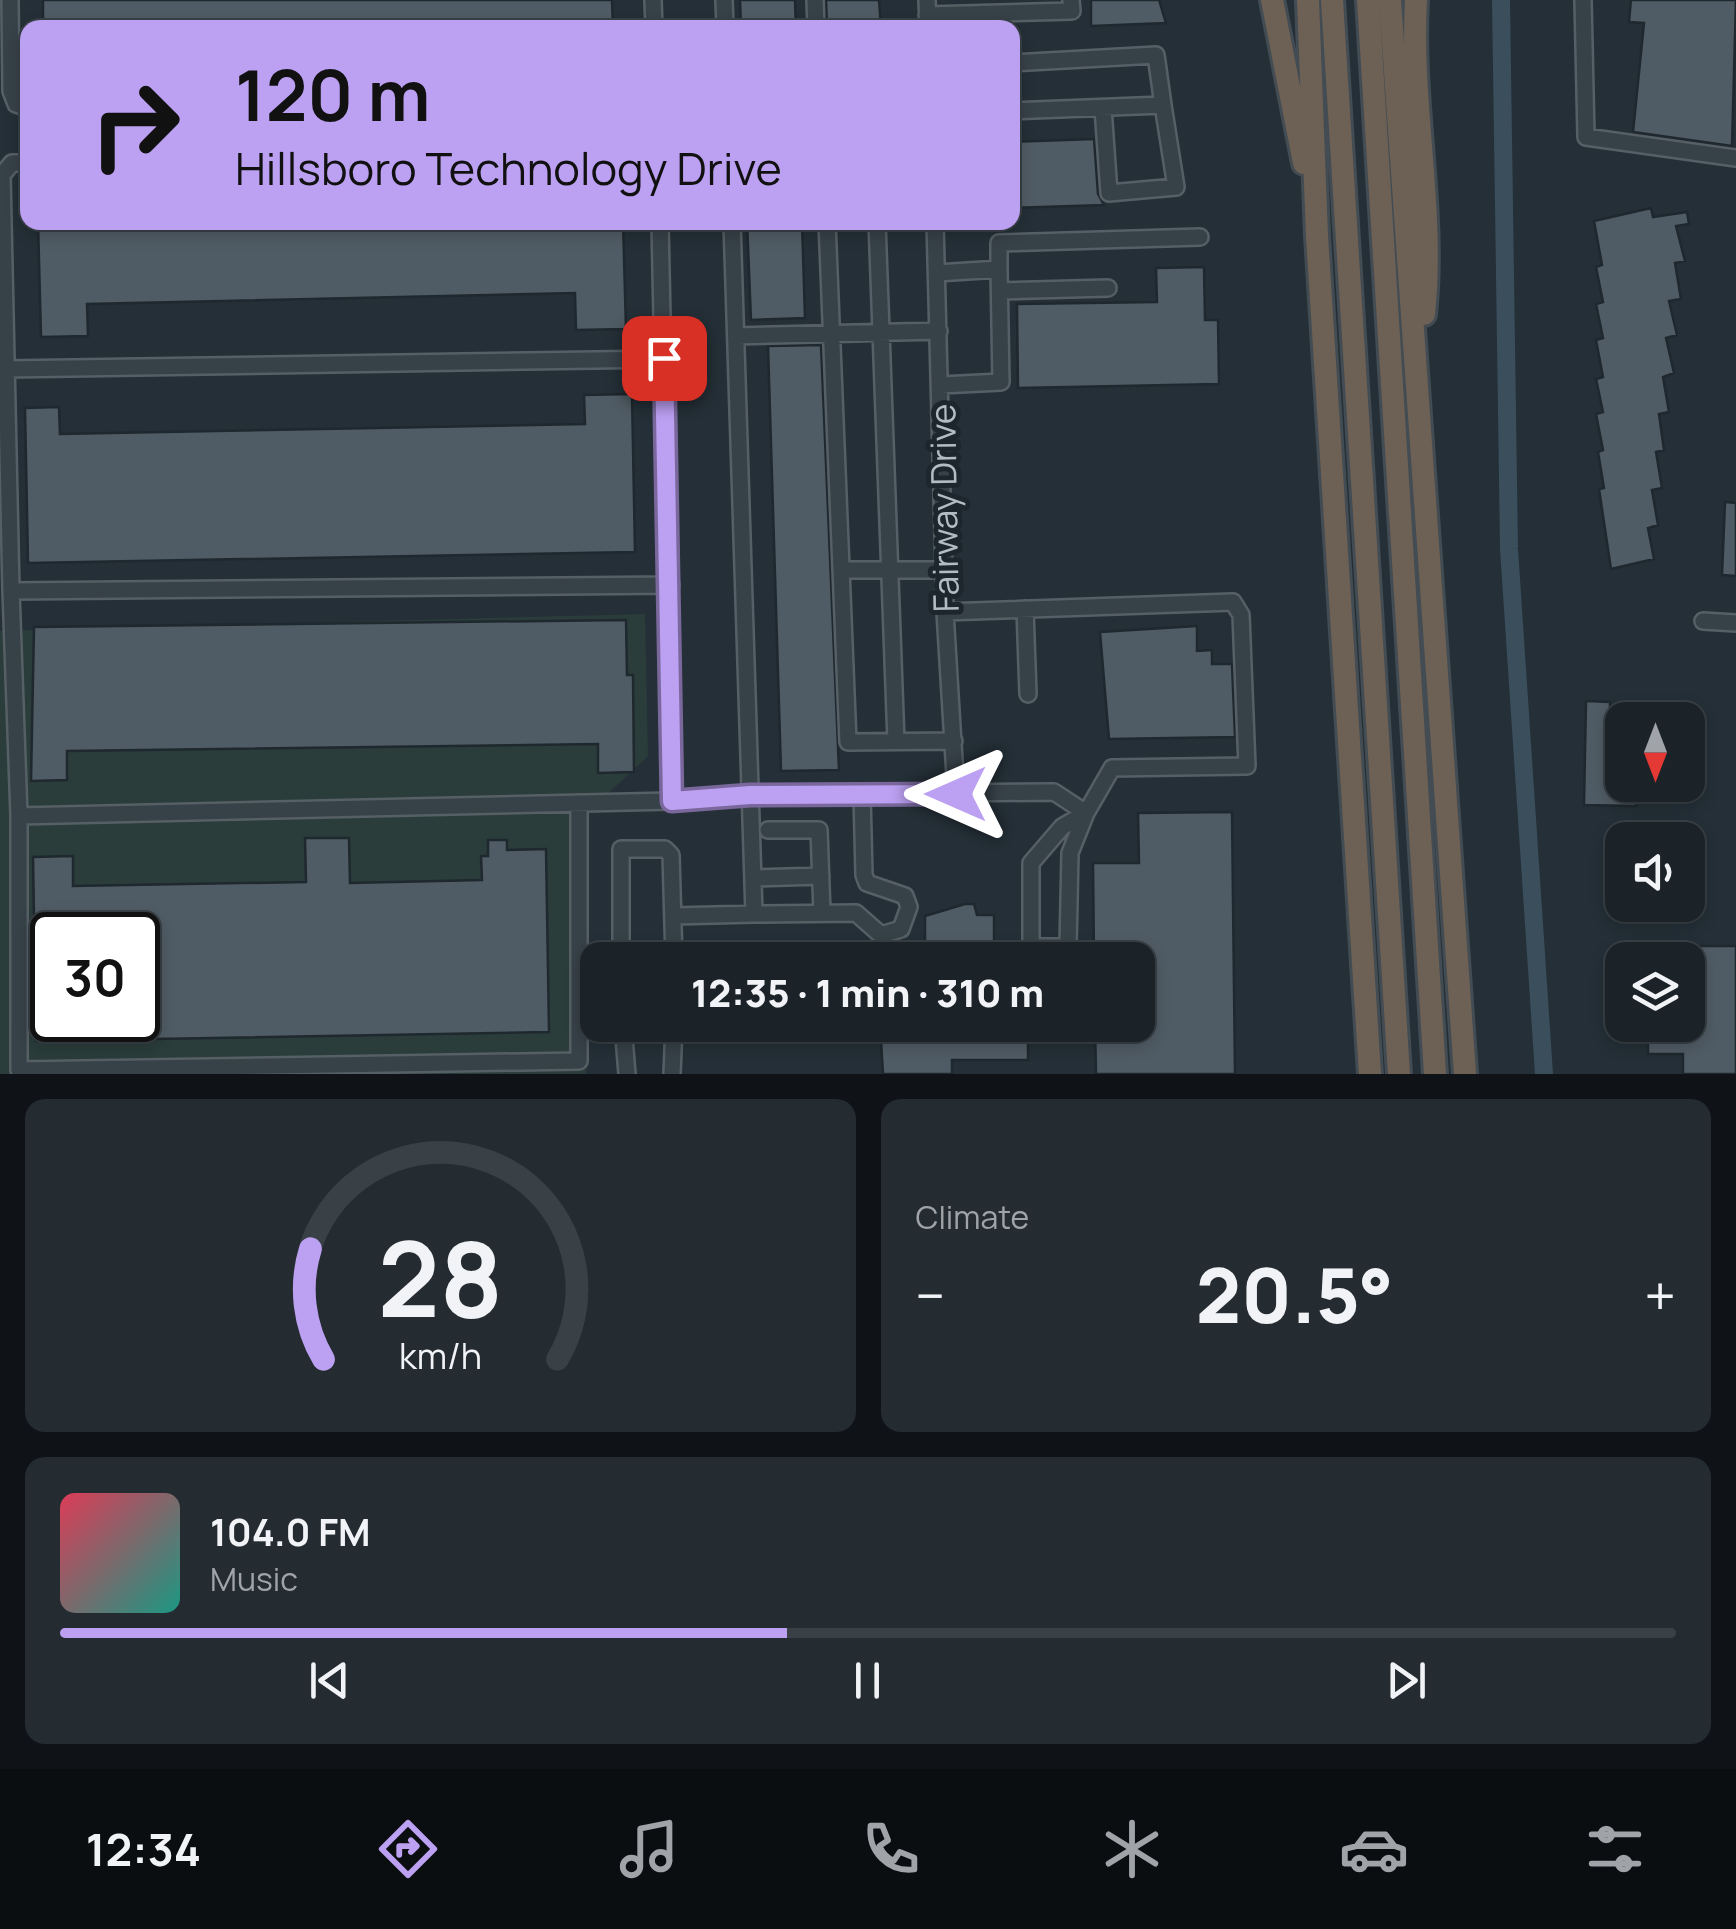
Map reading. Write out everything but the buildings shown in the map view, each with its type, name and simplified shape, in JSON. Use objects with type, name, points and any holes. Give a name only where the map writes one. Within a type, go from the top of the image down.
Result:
[{"type":"highway","points":[[1272,0],[1317,236]]},
{"type":"highway","points":[[1308,0],[1317,236],[1370,1074]]},
{"type":"highway","points":[[1332,0],[1399,1074]]},
{"type":"highway","points":[[1368,0],[1435,1074]]},
{"type":"highway","points":[[1390,0],[1465,1074]]},
{"type":"highway","points":[[1416,0],[1416,98],[1428,276],[1416,387]]},
{"type":"street","points":[[10,0],[11,91],[20,105]]},
{"type":"street","points":[[927,14],[992,7],[1072,11],[1071,0]]},
{"type":"street","points":[[1582,0],[1586,137],[1736,158]]},
{"type":"street","points":[[1020,64],[1156,55],[1176,187],[1109,192],[1103,108]]},
{"type":"street","points":[[1020,111],[1163,106]]},
{"type":"street","points":[[20,164],[12,164],[2,175],[4,369],[19,816],[20,1070],[579,1062],[579,803]]},
{"type":"street","points":[[660,230],[671,586],[672,801]]},
{"type":"street","points":[[732,230],[754,914]]},
{"type":"street","points":[[827,230],[848,742],[954,741]]},
{"type":"street","points":[[876,230],[896,742]]},
{"type":"street","name":"Fairway Drive","points":[[935,230],[944,570],[956,794]]},
{"type":"street","points":[[941,385],[1001,382],[1000,244],[1200,238]]},
{"type":"street","points":[[937,273],[1000,269]]},
{"type":"street","points":[[1000,292],[1108,288]]},
{"type":"street","points":[[736,336],[939,331]]},
{"type":"street","points":[[4,369],[664,358]]},
{"type":"street","points":[[841,570],[944,570]]},
{"type":"street","points":[[11,591],[671,586]]},
{"type":"street","points":[[946,612],[1233,602],[1241,615],[1248,766],[1112,768],[1086,813],[1070,853],[1068,948],[1030,947],[1030,863],[1062,827],[1086,813]]},
{"type":"street","points":[[1025,609],[1028,694]]},
{"type":"street","points":[[1703,621],[1736,623]]},
{"type":"street","points":[[19,816],[672,801],[750,795],[1054,792],[1086,813]]},
{"type":"street","points":[[674,916],[856,912],[880,935],[901,929],[910,907],[905,896],[867,883],[864,876],[862,794]]},
{"type":"street","points":[[768,830],[819,830],[822,913]]},
{"type":"street","points":[[621,942],[621,850],[665,850],[671,855],[674,942]]},
{"type":"street","points":[[753,878],[821,876]]},
{"type":"street","points":[[624,1042],[627,1074]]},
{"type":"street","points":[[672,1074],[673,1042]]},
{"type":"green space","points":[[645,614],[648,756],[582,818],[584,942],[580,942],[580,1042],[586,1042],[586,1074],[0,1074],[0,631]]},
{"type":"waterway","points":[[1501,0],[1509,549],[1544,1074]]},
{"type":"route","points":[[664,358],[672,801],[750,795],[956,794]]}]
